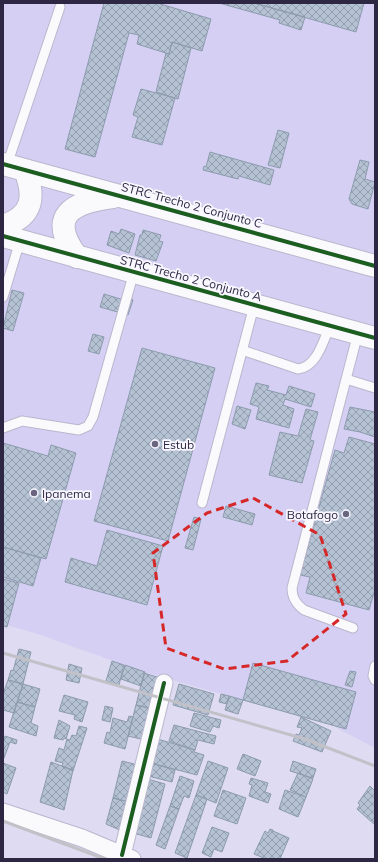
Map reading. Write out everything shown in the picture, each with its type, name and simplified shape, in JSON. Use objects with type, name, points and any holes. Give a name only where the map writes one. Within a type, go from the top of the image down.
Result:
[{"type":"street","name":"STRC Trecho 2 Conjunto C","points":[[12,166],[375,266]]},
{"type":"street","points":[[3,226],[16,221],[26,212],[32,197],[30,184],[12,166]]},
{"type":"street","points":[[77,257],[65,236],[64,226],[68,214],[81,203],[96,199],[122,196]]},
{"type":"street","name":"STRC Trecho 2 Conjunto A","points":[[11,238],[254,306],[366,335]]},
{"type":"street","points":[[3,812],[82,838],[127,857],[164,683]]},
{"type":"lane","points":[[12,166],[60,7]]},
{"type":"lane","points":[[3,297],[11,238]]},
{"type":"lane","points":[[3,428],[22,421],[78,430],[88,426],[93,417],[134,272]]},
{"type":"lane","points":[[202,503],[254,306]]},
{"type":"lane","points":[[242,350],[298,368],[306,368],[313,362],[330,326]]},
{"type":"lane","points":[[353,628],[304,610],[298,605],[292,596],[292,588],[346,379],[366,335]]},
{"type":"lane","points":[[346,379],[375,388]]},
{"type":"lane","points":[[375,666],[373,676],[375,680]]},
{"type":"highlighted area","points":[[253,498],[320,535],[346,614],[287,661],[224,669],[166,648],[153,553],[207,513]]},
{"type":"shaded area","points":[[3,3],[375,3],[375,748],[333,726],[141,671],[38,634],[3,624]]},
{"type":"building","points":[[104,3],[157,3],[211,19],[202,51],[172,42],[169,54],[137,44],[139,35],[129,33],[95,157],[65,149]]},
{"type":"building","points":[[219,3],[254,3],[305,17],[301,30],[279,23],[280,20]]},
{"type":"building","points":[[254,3],[364,3],[356,32]]},
{"type":"building","points":[[172,42],[191,48],[178,99],[156,92],[166,53],[169,54]]},
{"type":"building","points":[[141,89],[175,98],[162,145],[132,137],[138,117],[133,115]]},
{"type":"building","points":[[278,130],[289,133],[280,168],[268,165]]},
{"type":"building","points":[[210,152],[274,170],[270,185],[239,176],[238,179],[203,170],[204,166],[206,167]]},
{"type":"building","points":[[360,160],[369,162],[365,179],[375,182],[368,209],[352,204],[349,199]]},
{"type":"building","points":[[121,229],[135,234],[129,253],[107,245],[111,231],[119,234]]},
{"type":"building","points":[[143,230],[161,235],[159,241],[163,242],[156,261],[135,255],[140,235],[142,235]]},
{"type":"building","points":[[12,290],[24,293],[13,331],[3,328]]},
{"type":"building","points":[[104,294],[127,301],[128,298],[133,300],[128,315],[100,307]]},
{"type":"building","points":[[93,334],[104,337],[99,354],[88,351]]},
{"type":"building","name":"Estub","points":[[142,348],[215,368],[168,541],[94,521]]},
{"type":"building","points":[[256,383],[269,386],[267,390],[286,395],[289,386],[315,394],[311,407],[285,399],[283,405],[294,409],[289,428],[256,419],[259,407],[250,404]]},
{"type":"building","points":[[237,406],[251,410],[245,429],[232,424]]},
{"type":"building","points":[[350,407],[375,412],[375,437],[344,429]]},
{"type":"building","points":[[306,409],[318,412],[310,440],[314,441],[302,483],[269,475],[280,432],[298,436]]},
{"type":"building","name":"Botafogo","points":[[349,437],[375,444],[375,589],[369,610],[306,593],[310,577],[300,575],[335,450],[344,453]]},
{"type":"building","name":"Ipanema","points":[[3,443],[48,456],[51,445],[76,453],[46,559],[3,547]]},
{"type":"building","points":[[226,506],[255,514],[252,525],[223,517]]},
{"type":"building","points":[[194,517],[201,519],[193,550],[185,548]]},
{"type":"building","points":[[107,530],[163,546],[147,605],[65,582],[71,558],[97,566]]},
{"type":"building","points":[[3,547],[41,558],[33,586],[3,577]]},
{"type":"building","points":[[3,579],[19,583],[7,627],[3,626]]},
{"type":"building","points":[[19,649],[31,652],[23,684],[8,680],[11,670],[13,671]]},
{"type":"building","points":[[112,661],[124,665],[119,685],[106,681]]},
{"type":"building","points":[[253,663],[356,692],[346,729],[243,700]]},
{"type":"building","points":[[69,664],[82,668],[79,683],[66,680]]},
{"type":"building","points":[[125,665],[145,672],[141,686],[121,679]]},
{"type":"building","points":[[350,671],[356,672],[352,687],[345,685]]},
{"type":"building","points":[[144,673],[160,678],[153,709],[136,705]]},
{"type":"building","points":[[8,680],[23,684],[14,713],[3,710],[3,694]]},
{"type":"building","points":[[23,684],[40,689],[35,707],[17,702]]},
{"type":"building","points":[[179,684],[214,694],[208,715],[173,705]]},
{"type":"building","points":[[221,694],[229,696],[227,704],[219,702]]},
{"type":"building","points":[[64,695],[88,702],[82,722],[74,719],[75,715],[59,711]]},
{"type":"building","points":[[229,696],[243,700],[238,714],[225,710]]},
{"type":"building","points":[[17,702],[35,707],[31,723],[38,726],[36,736],[9,727]]},
{"type":"building","points":[[136,705],[153,709],[145,740],[128,736]]},
{"type":"building","points":[[105,706],[113,708],[110,722],[102,720]]},
{"type":"building","points":[[194,713],[221,720],[219,728],[213,726],[210,732],[190,726]]},
{"type":"building","points":[[129,716],[133,717],[125,749],[104,743],[107,732],[110,733],[113,718],[127,722]]},
{"type":"building","points":[[301,717],[331,731],[322,752],[293,741],[296,734],[299,735],[302,728],[297,727]]},
{"type":"building","points":[[59,720],[70,726],[66,739],[64,738],[63,740],[54,738]]},
{"type":"building","points":[[174,725],[216,736],[214,744],[198,740],[195,750],[169,741]]},
{"type":"building","points":[[79,726],[87,728],[73,771],[62,766],[63,763],[55,761],[59,748],[64,750],[67,739],[70,740],[72,735],[76,736]]},
{"type":"building","points":[[5,736],[17,740],[16,744],[10,742],[4,758],[3,742]]},
{"type":"building","points":[[154,738],[195,750],[194,752],[204,755],[197,775],[147,762]]},
{"type":"building","points":[[243,754],[261,761],[255,776],[237,769]]},
{"type":"building","points":[[122,761],[138,765],[129,802],[113,798]]},
{"type":"building","points":[[208,761],[228,768],[216,803],[196,795]]},
{"type":"building","points":[[293,761],[316,769],[313,778],[290,771]]},
{"type":"building","points":[[51,762],[73,770],[64,810],[40,802]]},
{"type":"building","points":[[147,762],[175,770],[172,782],[144,775]]},
{"type":"building","points":[[3,763],[16,768],[7,794],[3,792]]},
{"type":"building","points":[[298,773],[313,779],[306,797],[290,790]]},
{"type":"building","points":[[180,776],[194,781],[189,798],[184,796],[179,809],[170,806]]},
{"type":"building","points":[[144,778],[165,784],[151,838],[130,832]]},
{"type":"building","points":[[251,778],[268,783],[265,792],[271,794],[268,803],[249,796],[252,785],[249,784]]},
{"type":"building","points":[[370,786],[375,791],[375,825],[357,809],[360,805],[358,803]]},
{"type":"building","points":[[223,790],[246,798],[237,824],[214,816]]},
{"type":"building","points":[[285,790],[306,797],[298,817],[279,809]]},
{"type":"building","points":[[196,795],[207,799],[187,858],[175,853]]},
{"type":"building","points":[[113,798],[129,802],[122,831],[106,824]]},
{"type":"building","points":[[170,806],[179,809],[165,849],[156,845]]},
{"type":"building","points":[[212,827],[229,833],[222,852],[214,849],[211,857],[202,853]]},
{"type":"building","points":[[270,829],[289,838],[280,859],[266,859],[254,854],[265,831],[268,833]]},
{"type":"railway","points":[[3,653],[305,739],[375,766]]},
{"type":"railway","points":[[3,821],[105,859]]},
{"type":"cycle path","points":[[3,164],[375,266]]},
{"type":"cycle path","points":[[3,236],[375,338]]},
{"type":"cycle path","points":[[122,855],[164,683]]},
{"type":"place","name":"Estub","points":[[155,444]]},
{"type":"place","name":"Ipanema","points":[[34,493]]},
{"type":"place","name":"Botafogo","points":[[346,514]]}]
